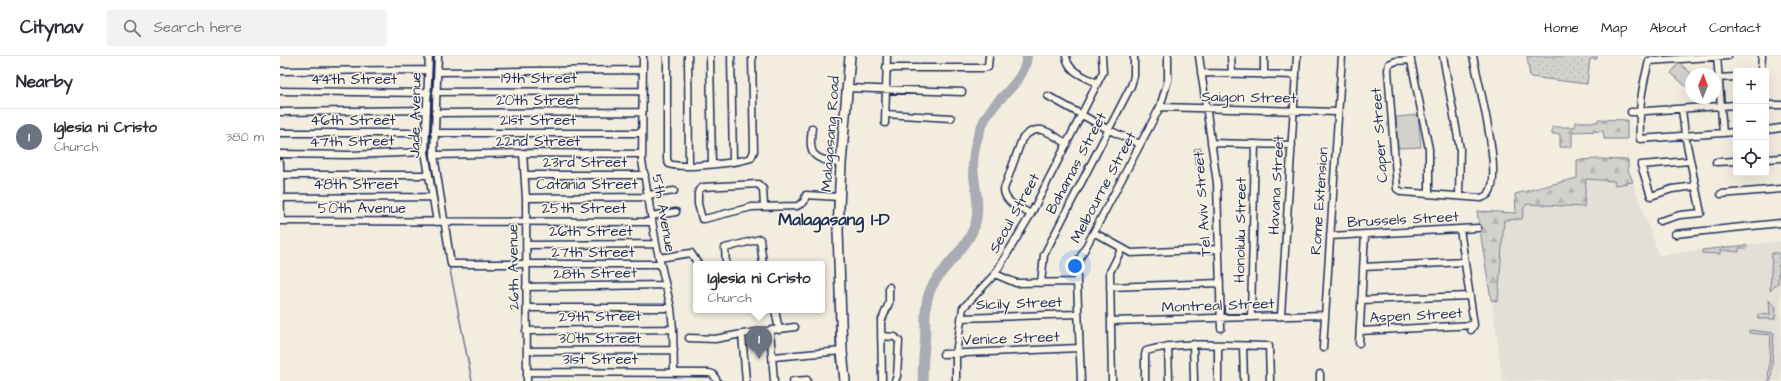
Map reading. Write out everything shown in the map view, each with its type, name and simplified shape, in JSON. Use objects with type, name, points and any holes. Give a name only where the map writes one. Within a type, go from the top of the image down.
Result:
[{"type":"main road","name":"Malagasang Road","points":[[845,381],[842,351],[838,230],[841,164],[850,56]]},
{"type":"street","name":"Jade Avenue","points":[[429,56],[425,152],[431,196],[440,222]]},
{"type":"street","points":[[438,56],[434,155],[440,222]]},
{"type":"street","name":"5th Avenue","points":[[643,56],[642,154],[644,175],[659,261],[671,308],[674,372]]},
{"type":"street","points":[[667,56],[667,159],[669,164],[689,165],[712,164],[751,158],[754,151],[752,56]]},
{"type":"street","points":[[688,56],[689,165]]},
{"type":"street","points":[[710,56],[712,164]]},
{"type":"street","points":[[731,56],[733,161]]},
{"type":"street","points":[[885,123],[887,56]]},
{"type":"street","points":[[886,68],[984,68],[988,67],[990,64],[989,56]]},
{"type":"street","points":[[1066,56],[1068,67],[1097,83]]},
{"type":"street","name":"Seoul Street","points":[[956,381],[956,353],[961,318],[965,304],[995,274],[1031,214],[1103,72],[1102,56]]},
{"type":"street","name":"Bahamas Street","points":[[1041,283],[1044,255],[1109,130],[1134,76],[1134,56]]},
{"type":"street","name":"Melbourne Street","points":[[1081,381],[1077,282],[1077,271],[1080,258],[1095,233],[1160,107],[1168,80],[1168,56]]},
{"type":"street","name":"Tel Aviv Street","points":[[1199,56],[1217,183],[1221,328]]},
{"type":"street","points":[[1231,56],[1232,74]]},
{"type":"street","points":[[1264,56],[1264,75]]},
{"type":"street","name":"Havana Street","points":[[1282,316],[1297,56]]},
{"type":"street","name":"Rome Extension","points":[[1323,348],[1342,56]]},
{"type":"street","points":[[1443,56],[1460,149],[1459,195]]},
{"type":"street","name":"Caper Street","points":[[1411,58],[1392,62],[1389,64],[1388,70],[1395,186],[1402,192],[1459,195],[1481,198],[1486,196],[1491,189],[1493,163],[1473,56]]},
{"type":"street","points":[[1717,56],[1718,68]]},
{"type":"street","points":[[1728,56],[1650,61],[1641,90],[1639,112],[1640,139],[1733,132]]},
{"type":"street","points":[[1761,68],[1762,56]]},
{"type":"street","points":[[1411,58],[1429,149],[1429,194]]},
{"type":"street","points":[[280,71],[428,70]]},
{"type":"street","points":[[438,72],[642,70]]},
{"type":"street","points":[[1202,73],[1296,75]]},
{"type":"street","points":[[1721,78],[1733,76]]},
{"type":"street","points":[[848,88],[962,92]]},
{"type":"street","name":"44th Street","points":[[280,91],[428,93]]},
{"type":"street","name":"19th Street","points":[[436,92],[642,91]]},
{"type":"street","points":[[1048,96],[1109,130],[1140,144]]},
{"type":"street","points":[[1721,104],[1723,133]]},
{"type":"street","points":[[1631,112],[1733,105]]},
{"type":"street","points":[[1769,105],[1781,105]]},
{"type":"street","name":"Saigon Street","points":[[1160,107],[1338,112]]},
{"type":"street","points":[[1660,221],[1680,215],[1701,213],[1685,135],[1682,109]]},
{"type":"street","points":[[280,112],[427,110]]},
{"type":"street","name":"20th Street","points":[[435,113],[642,112]]},
{"type":"street","points":[[885,114],[951,118]]},
{"type":"street","points":[[812,128],[810,144],[814,156],[841,164]]},
{"type":"street","points":[[1769,130],[1781,128]]},
{"type":"street","points":[[1031,214],[1008,201],[1004,194],[1004,189],[1022,139],[1027,133],[1040,130],[1046,131],[1067,144]]},
{"type":"street","name":"46th Street","points":[[280,132],[426,132]]},
{"type":"street","name":"21st Street","points":[[434,133],[642,133]]},
{"type":"street","points":[[1211,143],[1292,145]]},
{"type":"street","name":"Honolulu Street","points":[[1251,317],[1255,144]]},
{"type":"street","name":"47th Street","points":[[280,154],[350,155],[425,152]]},
{"type":"street","name":"26th Avenue","points":[[523,154],[526,198],[527,381]]},
{"type":"street","name":"22nd Street","points":[[434,155],[642,154]]},
{"type":"street","points":[[1769,159],[1781,158]]},
{"type":"street","points":[[1690,161],[1642,165],[1651,196],[1672,189],[1696,186]]},
{"type":"street","points":[[1716,162],[1733,161]]},
{"type":"street","points":[[280,163],[281,221]]},
{"type":"street","name":"48th Street","points":[[280,175],[428,175]]},
{"type":"street","name":"23rd Street","points":[[525,175],[644,175]]},
{"type":"street","points":[[764,206],[763,189],[758,184],[703,187],[698,193],[698,204],[702,219],[752,207],[797,206],[804,202],[806,195],[839,197]]},
{"type":"street","points":[[1721,194],[1781,189]]},
{"type":"street","name":"Catania Street","points":[[526,198],[648,196],[674,191]]},
{"type":"street","name":"48th Street","points":[[281,198],[431,196]]},
{"type":"street","name":"25th Street","points":[[440,222],[651,219],[676,212]]},
{"type":"street","name":"50th Avenue","points":[[281,221],[440,222]]},
{"type":"street","name":"27th Street","points":[[440,222],[452,265],[526,265],[659,261],[691,253],[696,261]]},
{"type":"street","points":[[1675,234],[1781,223]]},
{"type":"street","name":"Brussels Street","points":[[1330,236],[1478,228]]},
{"type":"street","points":[[1361,300],[1470,296],[1460,229]]},
{"type":"street","points":[[1095,233],[1131,253],[1218,249]]},
{"type":"street","points":[[1359,343],[1365,234]]},
{"type":"street","points":[[726,261],[725,248],[760,239],[763,261]]},
{"type":"street","name":"26th Street","points":[[526,245],[656,244]]},
{"type":"street","points":[[1112,381],[1110,272],[1111,267],[1122,248]]},
{"type":"street","points":[[1363,267],[1465,262]]},
{"type":"street","points":[[995,274],[1016,283],[1077,282]]},
{"type":"street","points":[[1110,287],[1220,283]]},
{"type":"street","name":"28th Street","points":[[526,287],[665,285]]},
{"type":"street","points":[[882,381],[882,318],[889,302],[889,287]]},
{"type":"street","name":"Aspen Street","points":[[1360,331],[1472,328],[1470,296]]},
{"type":"street","name":"29th Street","points":[[527,308],[671,308]]},
{"type":"street","points":[[776,313],[779,330]]},
{"type":"street","name":"Sicily Street","points":[[961,318],[1078,314]]},
{"type":"street","name":"Montreal Street","points":[[1111,321],[1325,315]]},
{"type":"street","points":[[689,338],[715,339],[795,327]]},
{"type":"street","name":"29th Street","points":[[526,331],[673,329]]},
{"type":"street","points":[[770,330],[774,381]]},
{"type":"street","points":[[742,334],[746,381]]},
{"type":"street","points":[[881,336],[895,336],[899,341],[897,376],[895,381]]},
{"type":"street","points":[[1193,344],[1194,381]]},
{"type":"street","points":[[1145,381],[1146,351],[1168,346],[1193,344],[1269,346],[1270,381]]},
{"type":"street","points":[[1218,345],[1218,381]]},
{"type":"street","points":[[1168,346],[1169,381]]},
{"type":"street","points":[[1243,346],[1244,381]]},
{"type":"street","name":"Venice Street","points":[[943,354],[1079,348]]},
{"type":"street","name":"30th Street","points":[[527,351],[674,350]]},
{"type":"street","points":[[773,357],[842,351]]},
{"type":"street","name":"31st Street","points":[[527,372],[709,373],[713,374],[717,381]]},
{"type":"street","points":[[1320,374],[1320,381]]},
{"type":"street","points":[[792,381],[807,380]]},
{"type":"shaded area","points":[[1628,170],[1659,255],[1781,241],[1781,381],[1502,381],[1496,329],[1477,211],[1516,213],[1515,194],[1605,171]]},
{"type":"green space","points":[[1527,56],[1597,56],[1597,59],[1590,59],[1587,84],[1530,77]]},
{"type":"green space","points":[[1679,63],[1685,68],[1685,85],[1671,73]]},
{"type":"green space","points":[[1418,115],[1421,147],[1398,148],[1396,117]]},
{"type":"green space","points":[[1598,119],[1627,120],[1627,139],[1604,139],[1603,131],[1572,132],[1572,147],[1560,147],[1560,134],[1552,134],[1552,127],[1575,127],[1576,122],[1598,122]]},
{"type":"green space","points":[[1201,148],[1202,163],[1195,164],[1194,149]]},
{"type":"green space","points":[[1577,160],[1628,160],[1628,170],[1633,182],[1615,185],[1614,181],[1586,179],[1584,207],[1527,204],[1524,208],[1522,219],[1504,220],[1498,301],[1491,300],[1477,211],[1516,213],[1515,194],[1577,178]]},
{"type":"green space","points":[[1747,245],[1747,248],[1739,248],[1739,252],[1720,250],[1720,254],[1702,253],[1702,250]]},
{"type":"green space","points":[[1772,253],[1778,253],[1780,256],[1778,283],[1770,291]]},
{"type":"green space","points":[[1769,300],[1776,307],[1775,319],[1758,319],[1758,314],[1770,315]]},
{"type":"green space","points":[[1749,330],[1774,333],[1771,381],[1768,381],[1771,335],[1749,333]]},
{"type":"waterway","points":[[434,56],[430,162],[440,217]]},
{"type":"waterway","points":[[923,381],[928,296],[939,275],[964,246],[976,221],[977,200],[973,166],[977,138],[988,114],[1015,84],[1025,66],[1027,56]]},
{"type":"waterway","points":[[835,196],[836,181]]},
{"type":"waterway","points":[[834,199],[834,216]]},
{"type":"waterway","points":[[442,227],[445,246]]},
{"type":"waterway","points":[[449,265],[472,381]]},
{"type":"waterway","points":[[835,269],[836,350]]},
{"type":"waterway","points":[[836,353],[840,381]]},
{"type":"place","name":"Iglesia ni Cristo","points":[[759,359]]},
{"type":"district","name":"Malagasang I-D","points":[[834,219]]}]
